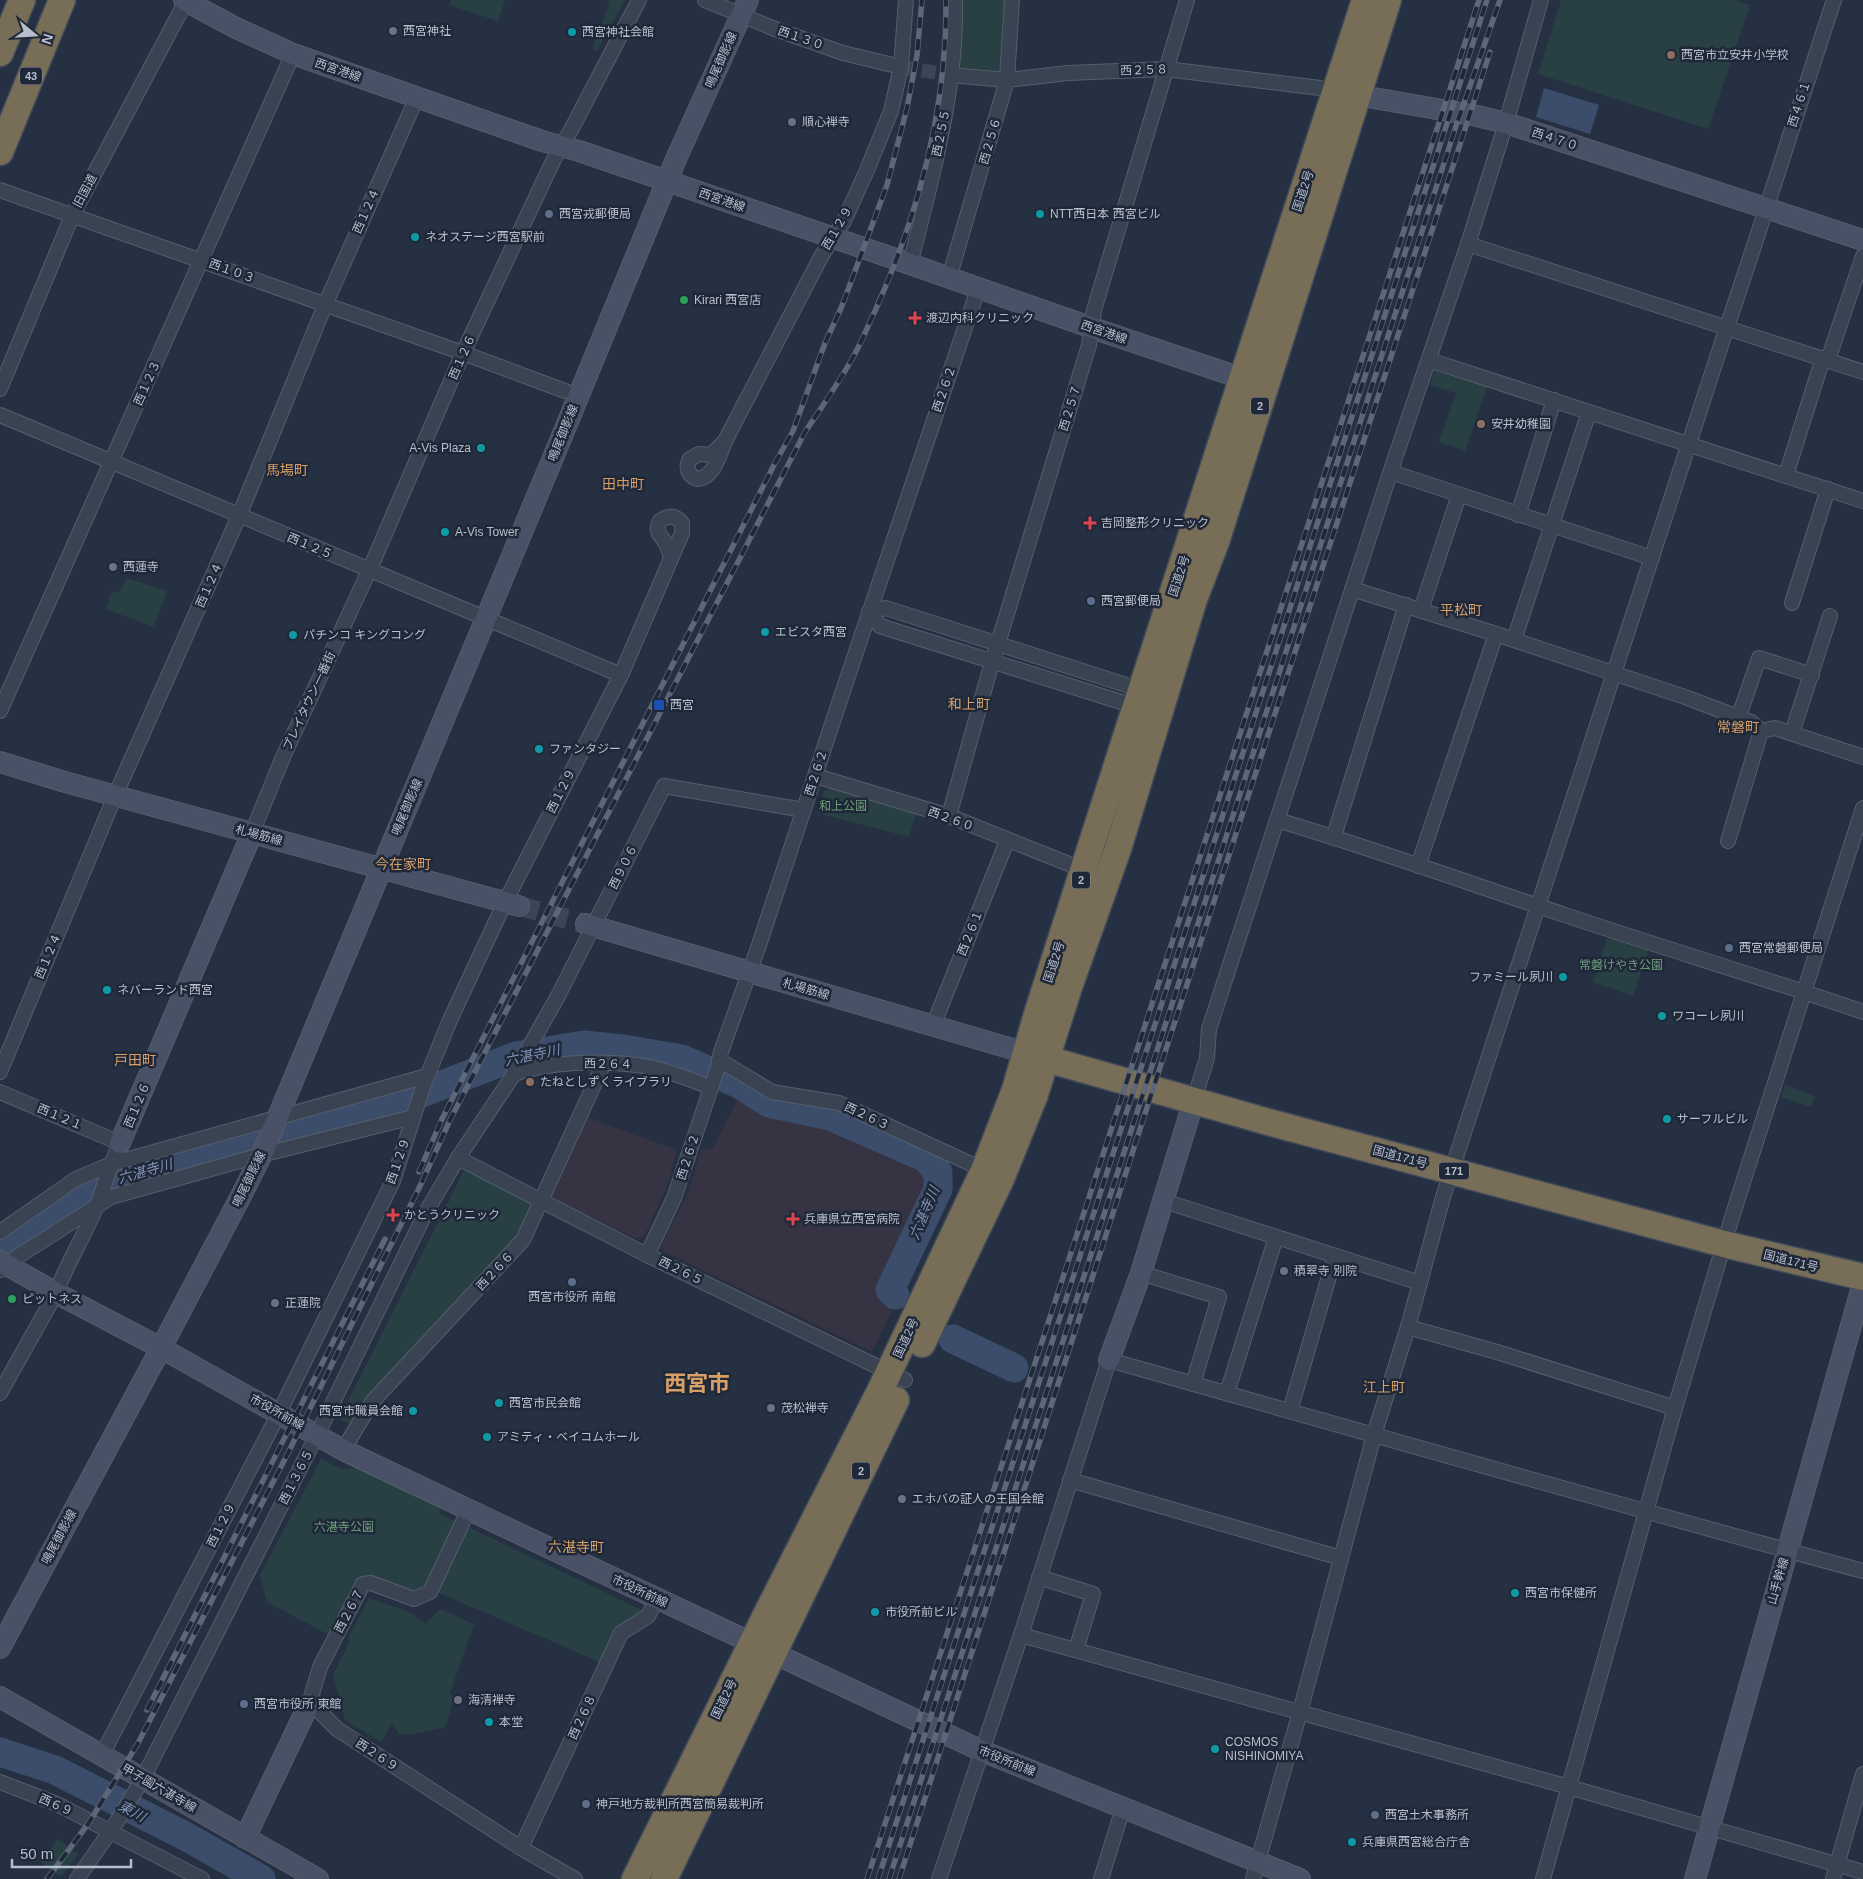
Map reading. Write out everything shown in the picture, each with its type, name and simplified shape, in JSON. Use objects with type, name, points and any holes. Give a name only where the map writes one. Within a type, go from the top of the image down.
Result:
[{"type":"highway","points":[[0,24],[10,0]]},
{"type":"highway","points":[[0,53],[22,0]]},
{"type":"highway","points":[[0,112],[46,0]]},
{"type":"highway","name":"43","points":[[0,152],[62,0]]},
{"type":"highway","name":"国道2号","points":[[1347,93],[1365,0]]},
{"type":"highway","name":"国道2号","points":[[635,1879],[762,1648],[898,1376],[1002,1179],[1034,1097],[1036,1056],[1084,870],[1150,702],[1347,93],[1388,0]]},
{"type":"highway","name":"国道2号","points":[[898,1376],[984,1170],[1015,1090],[1036,1056],[1069,987],[1118,849],[1150,702]]},
{"type":"highway","name":"国道171号","points":[[1036,1056],[1272,1123],[1724,1244],[1863,1277]]},
{"type":"highway","name":"国道2号","points":[[664,1879],[762,1648]]},
{"type":"street","points":[[561,146],[639,0]]},
{"type":"street","name":"西１３０","points":[[705,0],[744,8],[775,29],[843,53],[901,67]]},
{"type":"street","name":"西１２９","points":[[725,442],[822,254],[844,221],[884,128],[901,67],[906,0]]},
{"type":"street","name":"西２５５","points":[[910,264],[944,124],[955,23],[955,0]]},
{"type":"street","name":"西２５６","points":[[949,278],[1007,80],[1012,0]]},
{"type":"street","name":"西２５７","points":[[949,816],[998,644],[1089,345],[1094,310],[1187,0]]},
{"type":"street","points":[[939,1879],[1021,1634],[1109,1360],[1141,1273],[1208,1058],[1209,1029],[1352,589],[1468,244],[1506,123],[1541,0]]},
{"type":"street","name":"西４６１","points":[[1255,1871],[1300,1712],[1374,1435],[1408,1327],[1443,1197],[1834,0]]},
{"type":"street","name":"西宮港線","points":[[185,1],[236,28],[293,54],[1254,382]]},
{"type":"street","name":"旧国道","points":[[0,390],[72,216],[185,1]]},
{"type":"street","name":"鳴尾御影線","points":[[0,1648],[161,1348],[262,1152],[667,181],[744,8]]},
{"type":"street","name":"西１２３","points":[[0,711],[293,54]]},
{"type":"street","name":"西２５８","points":[[950,75],[1007,80],[1068,73],[1166,69],[1347,93]]},
{"type":"street","name":"西４７０","points":[[1347,93],[1506,123],[1863,240]]},
{"type":"street","name":"西１２４","points":[[0,1072],[115,796],[239,516],[325,304],[417,97]]},
{"type":"street","name":"西１２６","points":[[369,571],[463,353],[561,146]]},
{"type":"street","name":"西１０３","points":[[0,190],[463,353],[565,391]]},
{"type":"street","points":[[1468,244],[1863,372]]},
{"type":"street","points":[[1786,475],[1825,359],[1863,256]]},
{"type":"street","name":"西２６２","points":[[647,1255],[674,1198],[719,1064],[721,1052],[816,776],[834,716],[978,289]]},
{"type":"street","points":[[1429,360],[1863,501]]},
{"type":"street","points":[[1518,515],[1554,400]]},
{"type":"street","points":[[1514,640],[1590,412]]},
{"type":"street","name":"西１２５","points":[[0,415],[621,675]]},
{"type":"street","points":[[1391,472],[1652,558]]},
{"type":"street","points":[[1792,603],[1828,489]]},
{"type":"street","points":[[1421,610],[1459,495]]},
{"type":"street","name":"西１２９","points":[[102,1755],[279,1413],[393,1181],[415,1111],[450,1020],[512,904],[621,675],[671,557]]},
{"type":"street","name":"プレイタウン一番街","points":[[252,833],[283,757],[369,571]]},
{"type":"street","points":[[1352,589],[1496,634],[1739,716],[1751,722],[1761,731]]},
{"type":"street","points":[[1334,836],[1406,605]]},
{"type":"street","points":[[886,608],[998,644],[1150,702],[993,661],[880,626],[869,612],[886,608]]},
{"type":"street","points":[[1792,733],[1830,616]]},
{"type":"street","points":[[1418,866],[1496,634]]},
{"type":"street","points":[[1739,716],[1759,658],[1812,675]]},
{"type":"street","points":[[1761,731],[1775,728],[1863,757]]},
{"type":"street","points":[[1728,841],[1761,731]]},
{"type":"street","name":"札場筋線","points":[[0,762],[115,796],[512,904]]},
{"type":"street","name":"西２６０","points":[[816,776],[949,816],[1007,841],[1084,870]]},
{"type":"street","name":"西９０６","points":[[516,1070],[534,1039],[589,925],[664,786],[804,810]]},
{"type":"street","points":[[1543,1879],[1675,1408],[1724,1244],[1803,991],[1863,808]]},
{"type":"street","points":[[1277,820],[1334,836],[1538,906],[1863,1012]]},
{"type":"street","name":"西１２６","points":[[0,1392],[56,1294],[61,1279],[98,1202],[109,1167],[252,833]]},
{"type":"street","name":"西２６１","points":[[933,1026],[1007,841]]},
{"type":"street","name":"札場筋線","points":[[589,925],[1036,1056]]},
{"type":"street","name":"西２６４","points":[[516,1070],[560,1064],[604,1063],[637,1065],[712,1084]]},
{"type":"street","name":"西２６６","points":[[343,1450],[372,1402],[524,1240],[540,1200],[604,1063]]},
{"type":"street","name":"西２６３","points":[[719,1064],[772,1092],[839,1103],[984,1170]]},
{"type":"street","points":[[458,1158],[516,1070]]},
{"type":"street","points":[[0,1232],[76,1179],[109,1167],[426,1080]]},
{"type":"street","name":"西１２１","points":[[0,1092],[120,1143]]},
{"type":"street","points":[[2,1264],[98,1202],[111,1197],[262,1152],[415,1111]]},
{"type":"street","name":"西２６５","points":[[458,1158],[647,1255],[898,1376]]},
{"type":"street","name":"西１３６５","points":[[82,1876],[137,1788],[317,1435],[426,1212],[458,1158]]},
{"type":"street","points":[[1164,1201],[1420,1283]]},
{"type":"street","points":[[1227,1393],[1276,1237]]},
{"type":"street","points":[[1290,1411],[1335,1256]]},
{"type":"street","name":"市役所前線","points":[[2,1264],[161,1348],[343,1450],[657,1599],[982,1751],[1123,1808],[1255,1871],[1300,1879]]},
{"type":"street","points":[[1141,1273],[1219,1297],[1193,1384]]},
{"type":"street","name":"山手幹線","points":[[1695,1879],[1863,1283]]},
{"type":"street","points":[[1408,1327],[1498,1352],[1675,1408]]},
{"type":"street","points":[[1109,1360],[1536,1479],[1646,1512],[1863,1571]]},
{"type":"street","points":[[1070,1480],[1341,1558]]},
{"type":"street","name":"西２６７","points":[[309,1704],[320,1667],[363,1584],[371,1583],[414,1599],[430,1592],[469,1509]]},
{"type":"street","points":[[1039,1577],[1093,1594],[1076,1650]]},
{"type":"street","name":"西２６８","points":[[521,1848],[621,1633],[648,1616],[657,1599]]},
{"type":"street","points":[[1021,1634],[1569,1787],[1863,1872]]},
{"type":"street","name":"甲子園六湛寺線","points":[[0,1697],[102,1755],[137,1788],[245,1838],[318,1879]]},
{"type":"street","points":[[245,1838],[309,1704]]},
{"type":"street","name":"西２６９","points":[[309,1704],[337,1729],[521,1848],[575,1879]]},
{"type":"street","points":[[1833,1879],[1863,1774]]},
{"type":"street","name":"西６９","points":[[0,1782],[113,1827],[202,1879]]},
{"type":"street","points":[[1101,1879],[1123,1808]]},
{"type":"shaded area","name":"兵庫県立西宮病院","points":[[740,1095],[768,1111],[821,1122],[921,1167],[929,1174],[927,1186],[889,1270],[908,1278],[872,1352],[663,1251],[661,1246],[688,1193],[702,1147],[711,1151]]},
{"type":"shaded area","points":[[584,1116],[677,1150],[667,1187],[644,1236],[635,1238],[551,1199],[549,1193]]},
{"type":"green space","points":[[451,0],[505,0],[498,21],[449,5]]},
{"type":"green space","points":[[606,0],[625,0],[597,51],[592,49],[610,2]]},
{"type":"green space","points":[[959,0],[1005,0],[1003,67],[999,73],[958,69]]},
{"type":"green space","points":[[1561,0],[1735,0],[1750,5],[1708,129],[1538,74]]},
{"type":"green space","points":[[1435,369],[1488,384],[1465,451],[1439,442],[1456,393],[1430,385]]},
{"type":"green space","points":[[126,579],[167,591],[154,627],[106,609],[112,591],[119,593]]},
{"type":"green space","name":"和上公園","points":[[831,788],[916,813],[909,837],[817,813],[824,791]]},
{"type":"green space","name":"常磐けやき公園","points":[[1608,935],[1649,948],[1633,996],[1593,982]]},
{"type":"green space","points":[[1785,1085],[1815,1096],[1811,1107],[1781,1097]]},
{"type":"green space","points":[[465,1168],[529,1201],[532,1208],[522,1231],[366,1398],[350,1424],[339,1419]]},
{"type":"green space","name":"六湛寺公園","points":[[321,1459],[342,1469],[360,1468],[442,1506],[439,1513],[456,1521],[424,1586],[409,1593],[362,1576],[329,1635],[267,1602],[260,1575]]},
{"type":"green space","points":[[468,1527],[642,1610],[639,1617],[602,1663],[437,1592]]},
{"type":"green space","points":[[369,1598],[409,1612],[426,1624],[440,1609],[474,1624],[450,1693],[454,1697],[446,1727],[414,1734],[399,1734],[392,1724],[381,1742],[345,1720],[333,1675],[350,1641],[348,1638]]},
{"type":"green space","points":[[57,1839],[78,1854],[61,1877],[40,1862]]},
{"type":"water","points":[[1544,88],[1599,105],[1590,134],[1536,117]]},
{"type":"waterway","name":"六湛寺川","points":[[0,1250],[84,1193],[121,1176],[287,1134],[396,1103],[516,1056],[584,1045],[623,1049],[682,1059],[739,1084],[769,1103],[830,1116],[926,1158],[938,1172],[938,1189],[890,1290],[895,1295]]},
{"type":"waterway","points":[[953,1339],[1014,1368]]},
{"type":"waterway","name":"東川","points":[[0,1752],[55,1770],[185,1836],[261,1879]]},
{"type":"tunnel","points":[[901,67],[950,75]]},
{"type":"tunnel","points":[[519,906],[586,924]]},
{"type":"railway","points":[[419,1172],[442,1119],[793,431],[825,343],[842,306],[887,185],[907,108],[917,55],[922,0]]},
{"type":"railway","points":[[47,1879],[88,1824],[137,1745],[287,1455],[421,1184],[449,1122],[805,432],[841,378],[858,347],[891,274],[905,236],[927,159],[936,120],[942,80],[946,0]]},
{"type":"railway","points":[[867,1879],[1479,0]]},
{"type":"railway","points":[[878,1879],[1487,0]]},
{"type":"railway","points":[[889,1879],[1457,123],[1500,0]]},
{"type":"railway","points":[[899,1879],[1141,1126],[1490,52]]},
{"type":"railway","points":[[147,1710],[385,1239]]},
{"type":"place","name":"西宮神社","points":[[393,31]]},
{"type":"place","name":"西宮神社会館","points":[[572,32]]},
{"type":"place","name":"西宮市立安井小学校","points":[[1671,55]]},
{"type":"place","name":"順心禅寺","points":[[792,122]]},
{"type":"place","name":"西宮戎郵便局","points":[[549,214]]},
{"type":"place","name":"NTT西日本 西宮ビル","points":[[1040,214]]},
{"type":"place","name":"ネオステージ西宮駅前","points":[[415,237]]},
{"type":"place","name":"Kirari 西宮店","points":[[684,300]]},
{"type":"place","name":"渡辺内科クリニック","points":[[915,318]]},
{"type":"place","name":"安井幼稚園","points":[[1481,424]]},
{"type":"place","name":"A-Vis Plaza","points":[[481,448]]},
{"type":"place","name":"吉岡整形クリニック","points":[[1090,523]]},
{"type":"place","name":"A-Vis Tower","points":[[445,532]]},
{"type":"place","name":"西蓮寺","points":[[113,567]]},
{"type":"place","name":"西宮郵便局","points":[[1091,601]]},
{"type":"place","name":"エビスタ西宮","points":[[765,632]]},
{"type":"place","name":"パチンコ キングコング","points":[[293,635]]},
{"type":"place","name":"西宮","points":[[659,705]]},
{"type":"place","name":"ファンタジー","points":[[539,749]]},
{"type":"place","name":"西宮常磐郵便局","points":[[1729,948]]},
{"type":"place","name":"ファミール夙川","points":[[1563,977]]},
{"type":"place","name":"ネバーランド西宮","points":[[107,990]]},
{"type":"place","name":"ワコーレ夙川","points":[[1662,1016]]},
{"type":"place","name":"たねとしずくライブラリ","points":[[530,1082]]},
{"type":"place","name":"サーフルビル","points":[[1667,1119]]},
{"type":"place","name":"かとうクリニック","points":[[393,1215]]},
{"type":"place","name":"兵庫県立西宮病院","points":[[793,1219]]},
{"type":"place","name":"積翠寺 別院","points":[[1284,1271]]},
{"type":"place","name":"西宮市役所 南館","points":[[572,1282]]},
{"type":"place","name":"ピットネス","points":[[12,1299]]},
{"type":"place","name":"正蓮院","points":[[275,1303]]},
{"type":"place","name":"西宮市民会館","points":[[499,1403]]},
{"type":"place","name":"茂松禅寺","points":[[771,1408]]},
{"type":"place","name":"西宮市職員会館","points":[[413,1411]]},
{"type":"place","name":"アミティ・ベイコムホール","points":[[487,1437]]},
{"type":"place","name":"エホバの証人の王国会館","points":[[902,1499]]},
{"type":"place","name":"西宮市保健所","points":[[1515,1593]]},
{"type":"place","name":"市役所前ビル","points":[[875,1612]]},
{"type":"place","name":"海清禅寺","points":[[458,1700]]},
{"type":"place","name":"西宮市役所 東館","points":[[244,1704]]},
{"type":"place","name":"本堂","points":[[489,1722]]},
{"type":"place","name":"COSMOS NISHINOMIYA","points":[[1215,1749]]},
{"type":"place","name":"神戸地方裁判所西宮簡易裁判所","points":[[586,1804]]},
{"type":"place","name":"西宮土木事務所","points":[[1375,1815]]},
{"type":"place","name":"兵庫県西宮総合庁舎","points":[[1352,1842]]},
{"type":"district","name":"馬場町","points":[[287,470]]},
{"type":"district","name":"田中町","points":[[623,484]]},
{"type":"district","name":"平松町","points":[[1461,610]]},
{"type":"district","name":"和上町","points":[[969,704]]},
{"type":"district","name":"常磐町","points":[[1738,727]]},
{"type":"district","name":"今在家町","points":[[403,864]]},
{"type":"district","name":"戸田町","points":[[135,1060]]},
{"type":"district","name":"西宮市","points":[[697,1383]]},
{"type":"district","name":"江上町","points":[[1384,1387]]},
{"type":"district","name":"六湛寺町","points":[[576,1547]]}]
